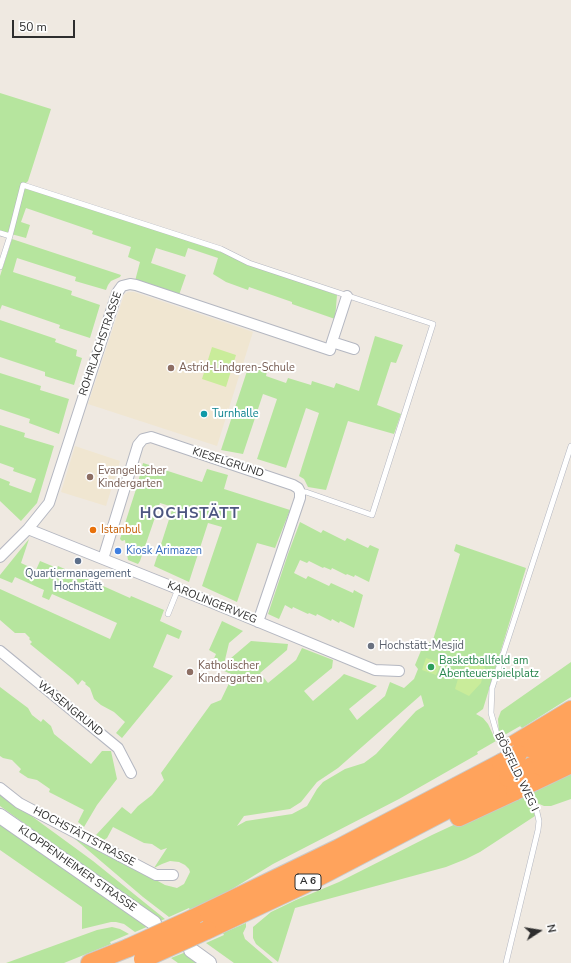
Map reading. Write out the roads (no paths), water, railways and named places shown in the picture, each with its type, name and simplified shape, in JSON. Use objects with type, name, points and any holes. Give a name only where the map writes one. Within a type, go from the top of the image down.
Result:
[{"type":"highway","points":[[515,769],[571,710]]},
{"type":"highway","name":"A 6","points":[[90,963],[135,957],[207,930],[305,884],[408,831],[424,833],[515,769],[571,727]]},
{"type":"highway","name":"A 6","points":[[135,957],[192,919],[318,858],[435,797],[515,769],[571,746]]},
{"type":"highway","points":[[515,769],[569,765]]},
{"type":"main road","name":"KLOPPENHEIMER STRASSE","points":[[0,816],[154,924]]},
{"type":"main road","points":[[192,950],[209,963]]},
{"type":"street","name":"ROHRLACHSTRASSE","points":[[0,557],[28,529],[49,503],[117,293],[122,286],[130,284],[136,285],[330,350],[332,342]]},
{"type":"street","points":[[347,296],[332,342],[354,349]]},
{"type":"street","name":"KIESELGRUND","points":[[103,559],[138,445],[143,439],[151,437],[271,477],[293,485],[298,488],[300,492]]},
{"type":"street","points":[[258,622],[300,498],[300,492]]},
{"type":"street","name":"KAROLINGERWEG","points":[[28,529],[375,670],[399,671]]},
{"type":"street","name":"WASENGRUND","points":[[0,651],[118,748],[131,773]]},
{"type":"street","name":"HOCHSTÄTTSTRASSE","points":[[0,788],[19,803],[156,875],[173,875]]},
{"type":"lane","points":[[0,267],[10,236],[23,185],[221,249],[249,263],[433,324],[372,515],[306,492],[300,492]]},
{"type":"lane","points":[[0,232],[10,236]]},
{"type":"lane","name":"BÖSFELD, WEG I","points":[[506,963],[538,830],[538,821],[536,812],[498,738],[491,713],[492,688],[571,446]]},
{"type":"lane","points":[[168,614],[178,589]]},
{"type":"place","name":"Astrid-Lindgren-Schule","points":[[171,368]]},
{"type":"place","name":"Turnhalle","points":[[204,414]]},
{"type":"place","name":"Evangelischer Kindergarten","points":[[90,477]]},
{"type":"place","name":"Istanbul","points":[[93,530]]},
{"type":"place","name":"Kiosk Arimazen","points":[[118,551]]},
{"type":"place","name":"Quartiermanagement Hochstätt","points":[[78,561]]},
{"type":"place","name":"Hochstätt-Mesjid","points":[[371,646]]},
{"type":"place","name":"Basketballfeld am Abenteuerspielplatz","points":[[431,667]]},
{"type":"place","name":"Katholischer Kindergarten","points":[[190,672]]},
{"type":"district","name":"HOCHSTÄTT","points":[[190,514]]}]
